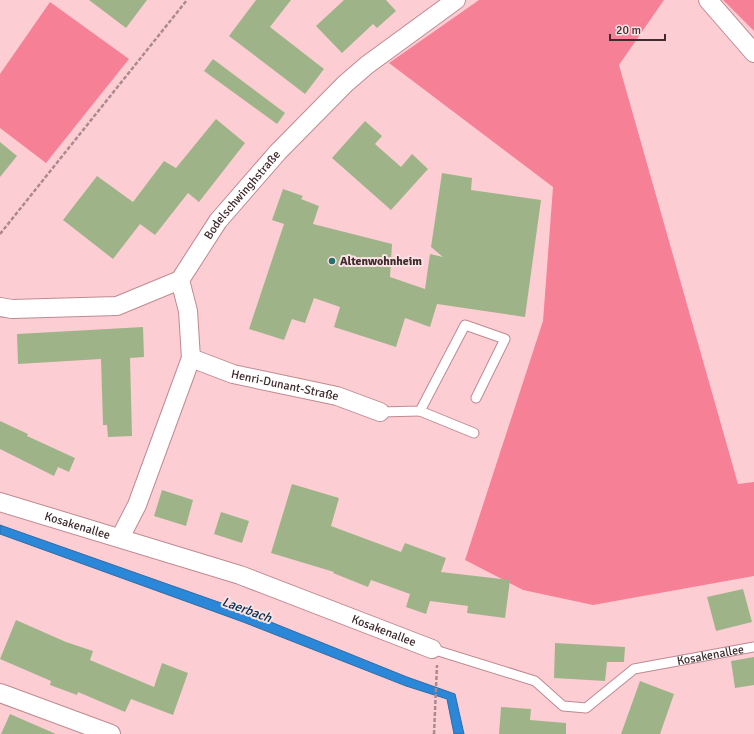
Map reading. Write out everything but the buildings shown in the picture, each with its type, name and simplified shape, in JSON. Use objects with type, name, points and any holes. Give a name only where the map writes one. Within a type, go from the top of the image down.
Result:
[{"type":"street","name":"Bodelschwinghstraße","points":[[180,280],[218,221],[278,152],[345,84],[367,65],[456,0]]},
{"type":"street","points":[[708,0],[754,53]]},
{"type":"street","points":[[0,307],[12,309],[117,306],[180,280],[188,311],[191,358],[137,505],[120,538]]},
{"type":"street","name":"Henri-Dunant-Straße","points":[[191,358],[233,374],[337,396],[380,412]]},
{"type":"street","name":"Kosakenallee","points":[[0,502],[240,575],[432,649]]},
{"type":"street","points":[[0,693],[111,734]]},
{"type":"lane","points":[[420,411],[465,325],[504,340],[476,398]]},
{"type":"lane","points":[[380,412],[420,411],[474,433]]},
{"type":"lane","name":"Kosakenallee","points":[[432,649],[535,681],[563,706],[586,708],[634,669],[754,647]]},
{"type":"path","points":[[0,234],[187,0]]},
{"type":"path","points":[[434,734],[434,701],[438,668]]},
{"type":"shaded area","points":[[479,0],[664,0],[619,65],[738,484],[754,482],[754,576],[593,605],[523,590],[465,560],[543,321],[553,187],[389,63]]},
{"type":"shaded area","points":[[723,0],[754,0],[754,31]]},
{"type":"shaded area","points":[[50,2],[129,59],[46,163],[0,128],[0,74]]},
{"type":"water","points":[[0,525],[241,610],[407,677],[455,694],[464,734],[454,734],[447,699],[406,686],[243,622],[0,534]]},
{"type":"place","name":"Altenwohnheim","points":[[332,261]]},
{"type":"water label","name":"Laerbach","points":[[247,609]]}]
